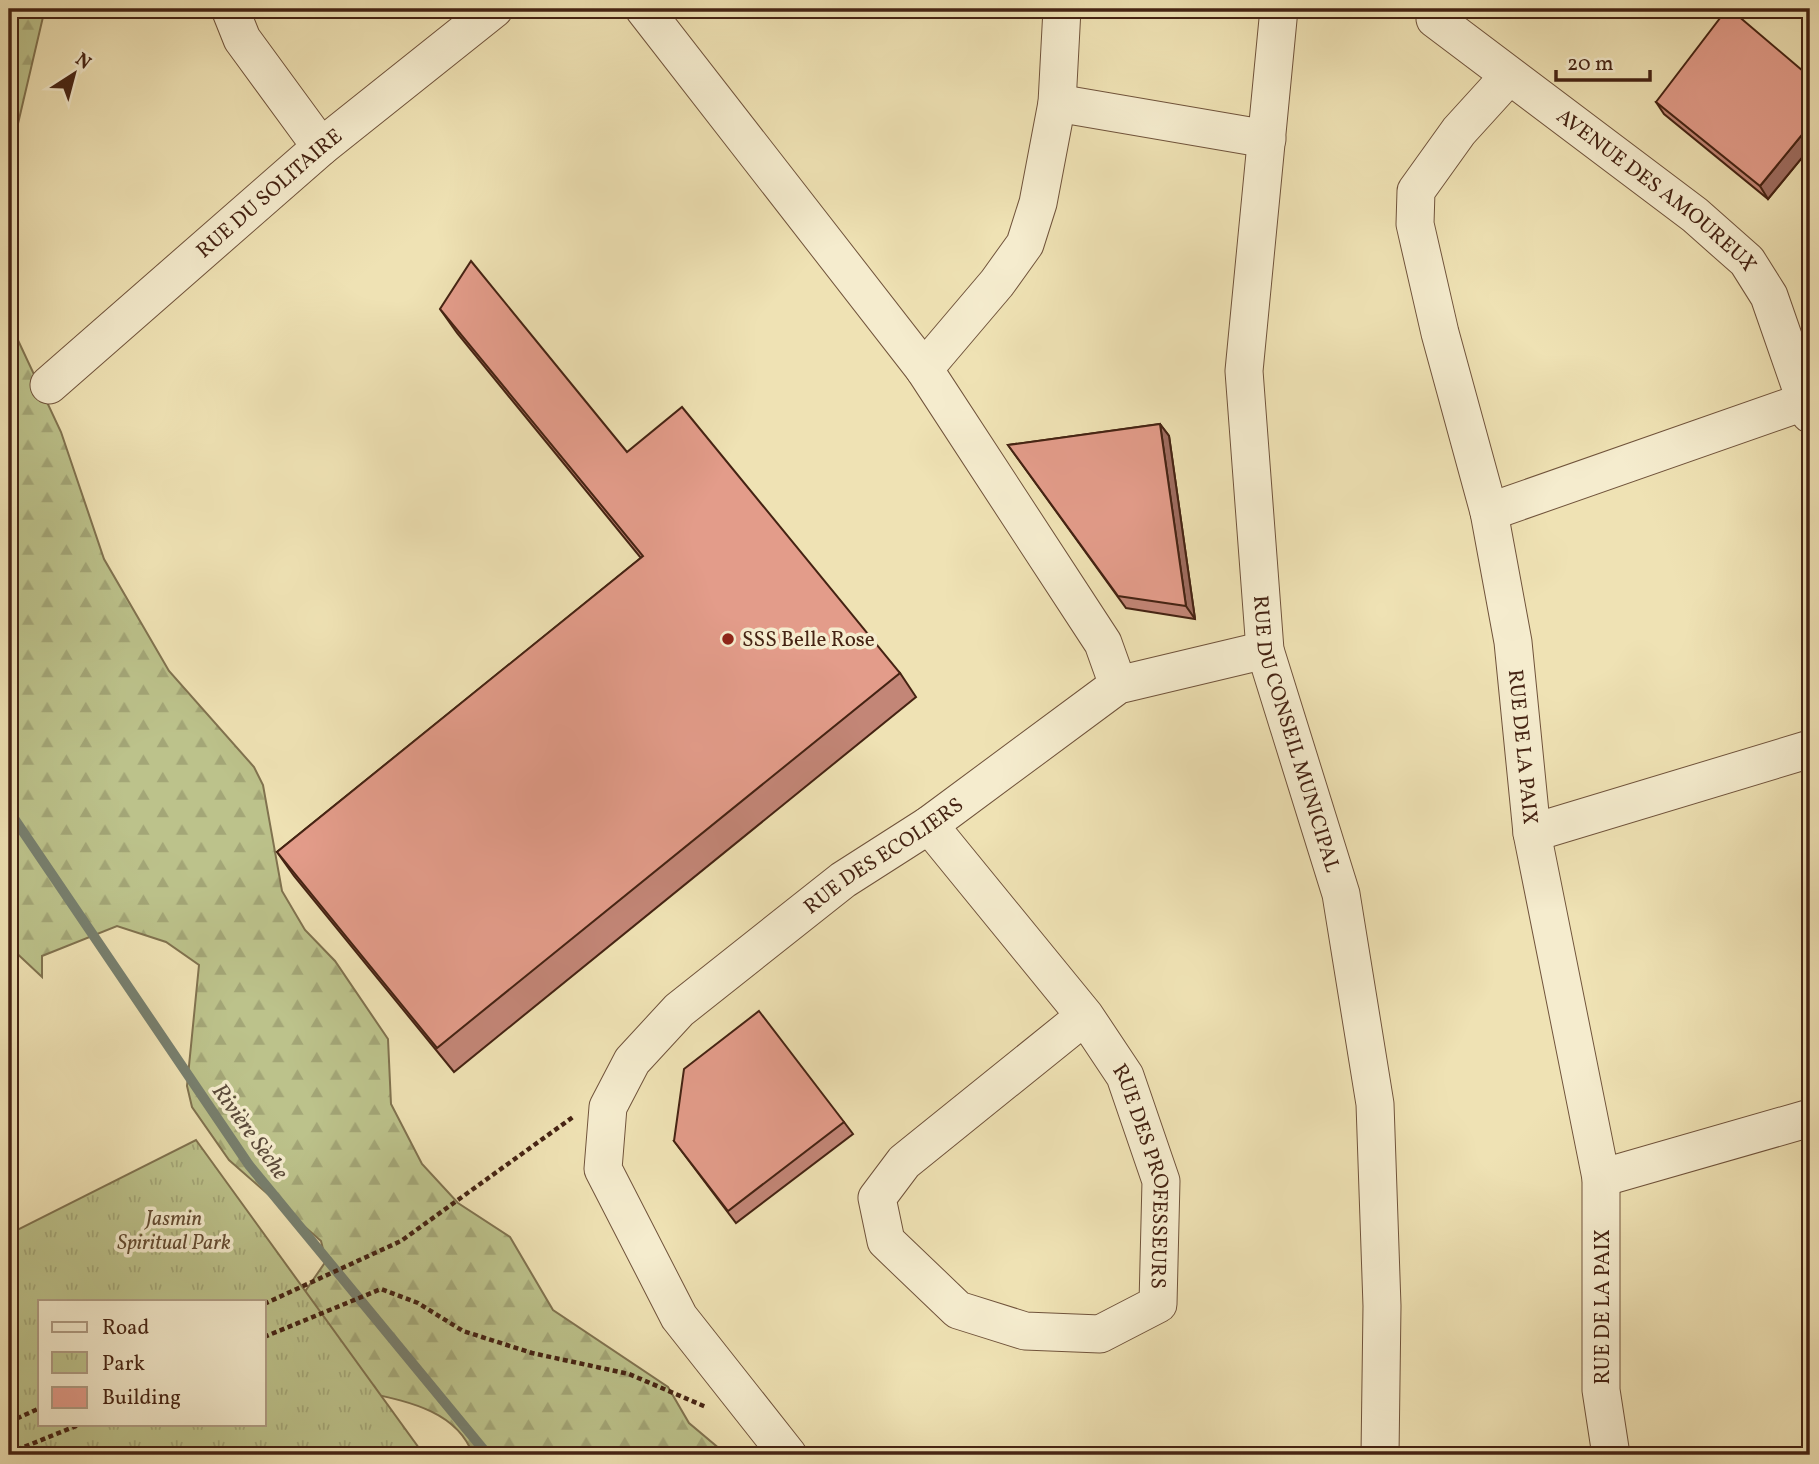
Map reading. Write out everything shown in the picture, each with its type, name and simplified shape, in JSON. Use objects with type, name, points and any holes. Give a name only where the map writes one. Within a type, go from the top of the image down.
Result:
[{"type":"street","points":[[230,9],[242,39],[321,147]]},
{"type":"street","name":"RUE DU SOLITAIRE","points":[[49,385],[321,147],[495,9]]},
{"type":"street","points":[[644,9],[924,369],[1103,643],[1118,685]]},
{"type":"street","points":[[924,369],[997,282],[1025,244],[1038,203],[1057,103],[1062,9]]},
{"type":"street","name":"RUE DU CONSEIL MUNICIPAL","points":[[1279,9],[1244,371],[1265,650],[1341,894],[1375,1104],[1382,1306],[1380,1455]]},
{"type":"street","name":"AVENUE DES AMOUREUX","points":[[1435,19],[1695,215],[1747,261],[1769,296],[1808,408]]},
{"type":"street","name":"RUE DE LA PAIX","points":[[1509,76],[1458,131],[1416,191],[1415,224],[1440,333],[1489,512],[1513,642],[1532,833],[1601,1178],[1601,1390],[1611,1455]]},
{"type":"street","points":[[1057,103],[1267,139]]},
{"type":"street","points":[[1489,512],[1808,408]]},
{"type":"street","name":"RUE DES ECOLIERS","points":[[788,1455],[679,1317],[603,1169],[608,1107],[632,1060],[679,1010],[843,880],[929,825],[1118,685],[1265,650]]},
{"type":"street","points":[[1532,833],[1810,750]]},
{"type":"street","name":"RUE DES PROFESSEURS","points":[[929,825],[1085,1016],[1125,1076],[1161,1181],[1158,1304],[1100,1334],[1025,1331],[958,1310],[886,1241],[877,1198],[904,1162],[1085,1016]]},
{"type":"street","points":[[1601,1178],[1810,1118]]},
{"type":"path","points":[[266,1303],[401,1241],[578,1113]]},
{"type":"path","points":[[266,1336],[382,1289],[418,1303],[463,1331],[532,1353],[629,1374],[713,1410]]},
{"type":"path","points":[[9,1422],[38,1409]]},
{"type":"path","points":[[9,1453],[76,1426]]},
{"type":"green space","points":[[9,9],[43,9],[43,17],[9,162]]},
{"type":"green space","points":[[9,321],[61,432],[104,559],[169,671],[254,767],[263,785],[282,891],[305,930],[335,961],[388,1039],[391,1104],[422,1164],[458,1203],[510,1237],[553,1310],[668,1387],[689,1423],[727,1455],[473,1455],[455,1427],[442,1418],[412,1404],[364,1392],[304,1293],[326,1261],[321,1241],[229,1160],[192,1107],[187,1086],[199,965],[166,942],[117,926],[42,956],[42,977],[9,946]]},
{"type":"green space","name":"Jasmin Spiritual Park","points":[[196,1140],[424,1455],[9,1455],[9,1234]]},
{"type":"building","points":[[1727,9],[1810,77],[1810,125],[1760,186],[1656,102]]},
{"type":"building","name":"SSS Belle Rose","points":[[471,261],[627,452],[682,407],[900,673],[437,1048],[277,852],[643,556],[440,309]]},
{"type":"building","points":[[1160,424],[1186,606],[1118,596],[1008,445]]},
{"type":"building","points":[[759,1011],[844,1122],[728,1211],[674,1141],[684,1069]]},
{"type":"waterway","name":"Rivière Sèche","points":[[9,811],[249,1165],[488,1455]]},
{"type":"place","name":"SSS Belle Rose","points":[[728,639]]}]
